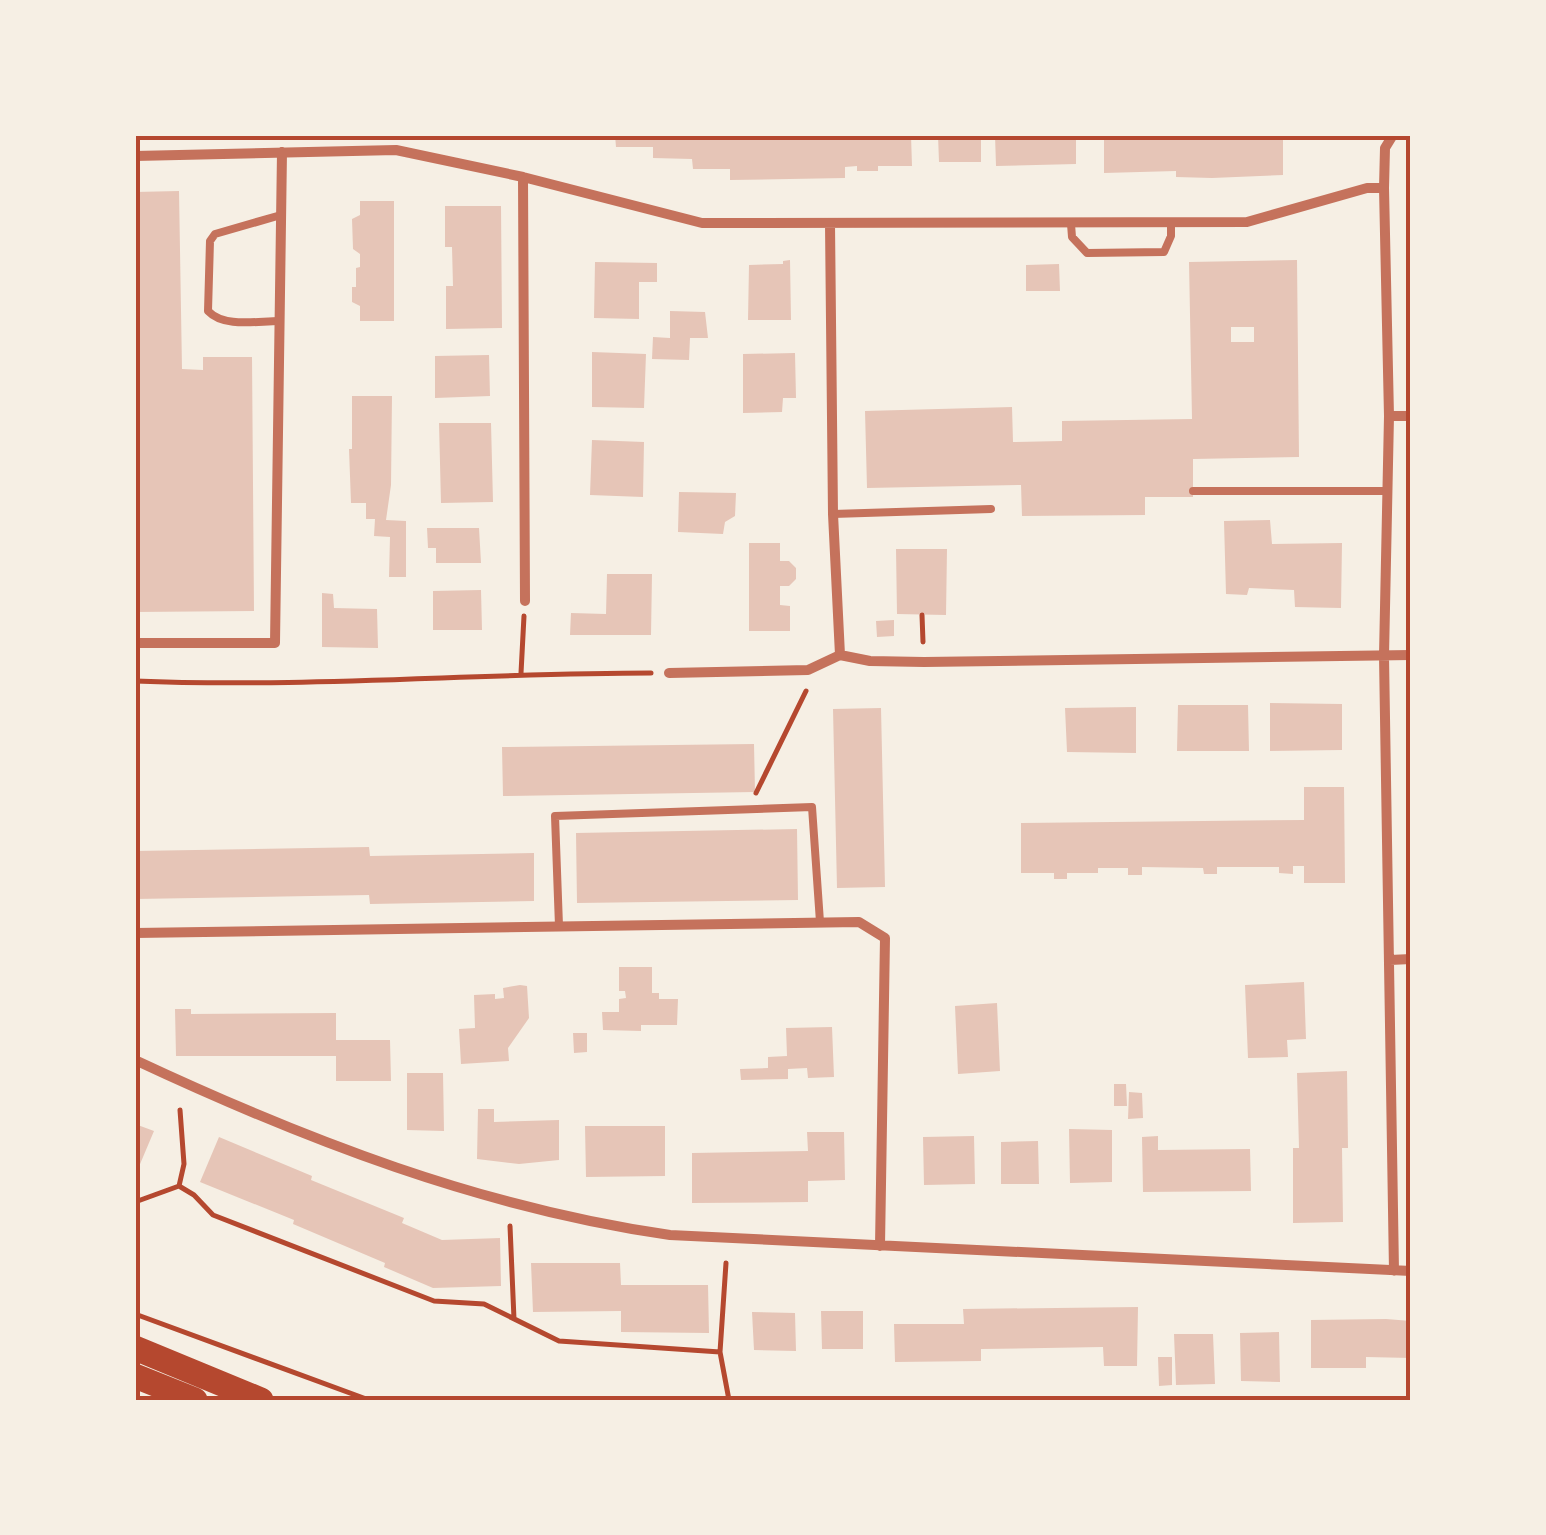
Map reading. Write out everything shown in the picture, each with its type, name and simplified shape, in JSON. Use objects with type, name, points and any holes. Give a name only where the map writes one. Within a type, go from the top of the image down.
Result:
[{"type":"main road","points":[[135,1348],[261,1400]]},
{"type":"main road","points":[[144,1387],[195,1400]]},
{"type":"street","points":[[1392,135],[1385,148],[1384,188],[1389,416],[1384,656],[1394,1271]]},
{"type":"street","points":[[135,156],[396,150],[523,177],[702,223],[1247,222],[1367,188],[1384,188]]},
{"type":"street","points":[[135,643],[274,643],[282,152]]},
{"type":"street","points":[[523,177],[525,601]]},
{"type":"street","points":[[830,224],[832,514],[840,655]]},
{"type":"street","points":[[1389,416],[1411,416]]},
{"type":"street","points":[[669,673],[817,668],[840,655],[870,661],[924,662],[1411,654]]},
{"type":"street","points":[[135,933],[859,922],[885,938],[880,1246]]},
{"type":"street","points":[[1390,960],[1411,959]]},
{"type":"street","points":[[135,1060],[295,1132],[501,1202],[670,1236],[1411,1271]]},
{"type":"lane","points":[[279,321],[226,322],[208,310],[210,241],[215,234],[281,216]]},
{"type":"lane","points":[[1071,224],[1072,237],[1088,253],[1164,252],[1172,222]]},
{"type":"lane","points":[[1193,491],[1387,491]]},
{"type":"lane","points":[[832,514],[991,509]]},
{"type":"lane","points":[[559,926],[555,816],[812,807],[820,922]]},
{"type":"lane","points":[[144,1387],[161,1358]]},
{"type":"path","points":[[520,673],[525,601]]},
{"type":"path","points":[[922,615],[924,662]]},
{"type":"path","points":[[748,809],[817,668]]},
{"type":"path","points":[[135,681],[219,684],[520,673],[669,673]]},
{"type":"path","points":[[179,1186],[184,1164],[180,1110]]},
{"type":"path","points":[[135,1202],[179,1186]]},
{"type":"path","points":[[179,1186],[213,1215],[434,1301],[484,1304],[559,1341],[720,1352]]},
{"type":"path","points":[[510,1226],[514,1319]]},
{"type":"path","points":[[726,1263],[720,1352],[729,1400]]},
{"type":"path","points":[[135,1314],[370,1400]]},
{"type":"building","points":[[615,135],[911,135],[912,166],[878,166],[878,171],[845,167],[845,178],[730,180],[730,169],[693,169],[692,159],[653,158],[653,147],[616,147]]},
{"type":"building","points":[[938,135],[981,135],[981,162],[939,162]]},
{"type":"building","points":[[995,135],[1076,135],[1076,164],[996,166]]},
{"type":"building","points":[[1104,135],[1283,135],[1283,175],[1212,178],[1176,177],[1176,171],[1104,173]]},
{"type":"building","points":[[179,191],[182,369],[203,370],[203,357],[252,357],[254,611],[135,612],[135,192]]},
{"type":"building","points":[[360,201],[394,201],[394,321],[360,321],[360,306],[352,302],[360,254],[353,249],[352,219],[360,215]]},
{"type":"building","points":[[445,206],[501,206],[502,328],[446,329],[446,286],[453,286],[452,247],[445,247]]},
{"type":"building","points":[[790,260],[791,320],[748,320],[749,265],[783,264]]},
{"type":"building","points":[[1297,260],[1299,457],[1193,459],[1193,497],[1145,497],[1145,515],[1022,516],[1021,485],[867,488],[865,411],[1012,407],[1013,442],[1062,441],[1062,421],[1192,419],[1189,262]],"holes":[[[1231,327],[1254,327],[1254,342],[1231,342]]]},
{"type":"building","points":[[595,262],[657,263],[657,282],[639,282],[639,319],[594,318]]},
{"type":"building","points":[[1059,264],[1060,291],[1026,291],[1026,265]]},
{"type":"building","points":[[670,311],[705,312],[708,338],[690,338],[689,360],[652,359],[653,337],[670,338]]},
{"type":"building","points":[[592,352],[646,354],[644,408],[592,407]]},
{"type":"building","points":[[795,353],[796,398],[783,398],[782,412],[743,413],[743,354]]},
{"type":"building","points":[[489,355],[490,396],[435,398],[435,356]]},
{"type":"building","points":[[352,396],[392,396],[391,485],[386,520],[406,521],[406,577],[389,577],[390,537],[374,536],[375,519],[366,519],[366,503],[351,503]]},
{"type":"building","points":[[439,423],[491,423],[493,502],[441,503]]},
{"type":"building","points":[[592,440],[644,442],[643,497],[590,495]]},
{"type":"building","points":[[679,492],[736,493],[735,516],[725,522],[723,534],[678,532]]},
{"type":"building","points":[[1270,520],[1272,544],[1342,543],[1341,608],[1295,607],[1294,590],[1249,588],[1247,595],[1226,594],[1224,521]]},
{"type":"building","points":[[427,528],[479,528],[481,563],[436,563],[436,548],[428,548]]},
{"type":"building","points":[[749,543],[780,543],[780,561],[789,561],[796,568],[796,579],[789,586],[780,586],[780,605],[790,606],[790,631],[749,631]]},
{"type":"building","points":[[896,549],[947,549],[946,615],[897,614]]},
{"type":"building","points":[[607,574],[652,574],[651,635],[570,635],[571,613],[606,614]]},
{"type":"building","points":[[481,590],[482,630],[433,630],[433,591]]},
{"type":"building","points":[[322,593],[333,594],[334,608],[377,609],[378,648],[322,647]]},
{"type":"building","points":[[894,620],[894,636],[877,637],[876,621]]},
{"type":"building","points":[[1270,703],[1342,704],[1342,750],[1270,751]]},
{"type":"building","points":[[1178,705],[1248,705],[1249,751],[1177,751]]},
{"type":"building","points":[[1136,707],[1136,753],[1067,752],[1065,708]]},
{"type":"building","points":[[881,708],[885,887],[837,888],[833,709]]},
{"type":"building","points":[[754,744],[755,792],[503,796],[502,747]]},
{"type":"building","points":[[1304,787],[1344,787],[1345,883],[1304,883],[1304,866],[1293,866],[1293,874],[1279,873],[1279,867],[1217,867],[1217,874],[1204,874],[1203,868],[1142,867],[1142,875],[1128,875],[1128,868],[1098,868],[1098,873],[1067,873],[1067,879],[1054,879],[1054,873],[1021,873],[1021,823],[1304,820]]},
{"type":"building","points":[[797,829],[798,900],[577,903],[576,833]]},
{"type":"building","points":[[369,847],[370,856],[534,853],[534,901],[370,904],[369,895],[135,899],[135,851]]},
{"type":"building","points":[[619,967],[652,967],[652,993],[659,993],[659,999],[678,999],[677,1025],[641,1025],[641,1031],[603,1030],[602,1012],[619,1012],[619,999],[626,998],[625,991],[619,991]]},
{"type":"building","points":[[1304,982],[1306,1039],[1287,1040],[1288,1057],[1248,1058],[1245,985]]},
{"type":"building","points":[[527,986],[529,1018],[508,1048],[509,1061],[461,1064],[459,1029],[475,1028],[474,995],[495,994],[495,999],[504,998],[503,988]]},
{"type":"building","points":[[997,1003],[1000,1071],[958,1074],[955,1006]]},
{"type":"building","points":[[175,1009],[191,1009],[191,1014],[336,1013],[336,1040],[390,1040],[391,1081],[336,1081],[336,1056],[176,1056]]},
{"type":"building","points":[[832,1027],[834,1077],[808,1078],[807,1068],[788,1069],[788,1079],[741,1080],[740,1069],[768,1068],[768,1057],[787,1056],[786,1028]]},
{"type":"building","points":[[573,1033],[587,1033],[587,1052],[574,1053]]},
{"type":"building","points":[[1347,1071],[1348,1148],[1342,1148],[1343,1222],[1293,1223],[1293,1148],[1299,1148],[1297,1073]]},
{"type":"building","points":[[407,1073],[443,1073],[444,1131],[407,1130]]},
{"type":"building","points":[[1114,1084],[1126,1084],[1127,1106],[1114,1106]]},
{"type":"building","points":[[1129,1092],[1142,1093],[1143,1118],[1128,1119]]},
{"type":"building","points":[[478,1109],[494,1109],[494,1122],[559,1120],[559,1160],[519,1164],[477,1159]]},
{"type":"building","points":[[135,1124],[154,1131],[135,1176]]},
{"type":"building","points":[[585,1126],[665,1126],[665,1176],[586,1177]]},
{"type":"building","points":[[1069,1129],[1112,1130],[1112,1182],[1070,1183]]},
{"type":"building","points":[[807,1132],[844,1132],[845,1180],[808,1181],[808,1202],[692,1203],[692,1153],[808,1151]]},
{"type":"building","points":[[974,1136],[975,1184],[924,1185],[923,1137]]},
{"type":"building","points":[[1158,1136],[1158,1150],[1250,1149],[1251,1191],[1143,1192],[1142,1137]]},
{"type":"building","points":[[219,1137],[404,1218],[402,1223],[442,1240],[500,1238],[501,1286],[433,1288],[293,1224],[294,1220],[200,1182]]},
{"type":"building","points":[[1038,1141],[1039,1184],[1001,1184],[1001,1142]]},
{"type":"building","points":[[531,1263],[620,1263],[621,1285],[708,1285],[709,1333],[621,1332],[621,1311],[533,1312]]},
{"type":"building","points":[[1138,1307],[1137,1366],[1104,1366],[1103,1347],[981,1349],[981,1361],[895,1362],[894,1324],[964,1324],[963,1309]]},
{"type":"building","points":[[821,1311],[863,1311],[863,1349],[822,1349]]},
{"type":"building","points":[[752,1312],[795,1313],[796,1351],[754,1350]]},
{"type":"building","points":[[1311,1320],[1411,1321],[1411,1358],[1366,1357],[1366,1368],[1311,1368]]},
{"type":"building","points":[[1279,1332],[1280,1382],[1241,1381],[1240,1333]]},
{"type":"building","points":[[1174,1334],[1213,1334],[1215,1384],[1176,1385]]},
{"type":"building","points":[[1158,1357],[1172,1357],[1172,1385],[1159,1386]]}]
